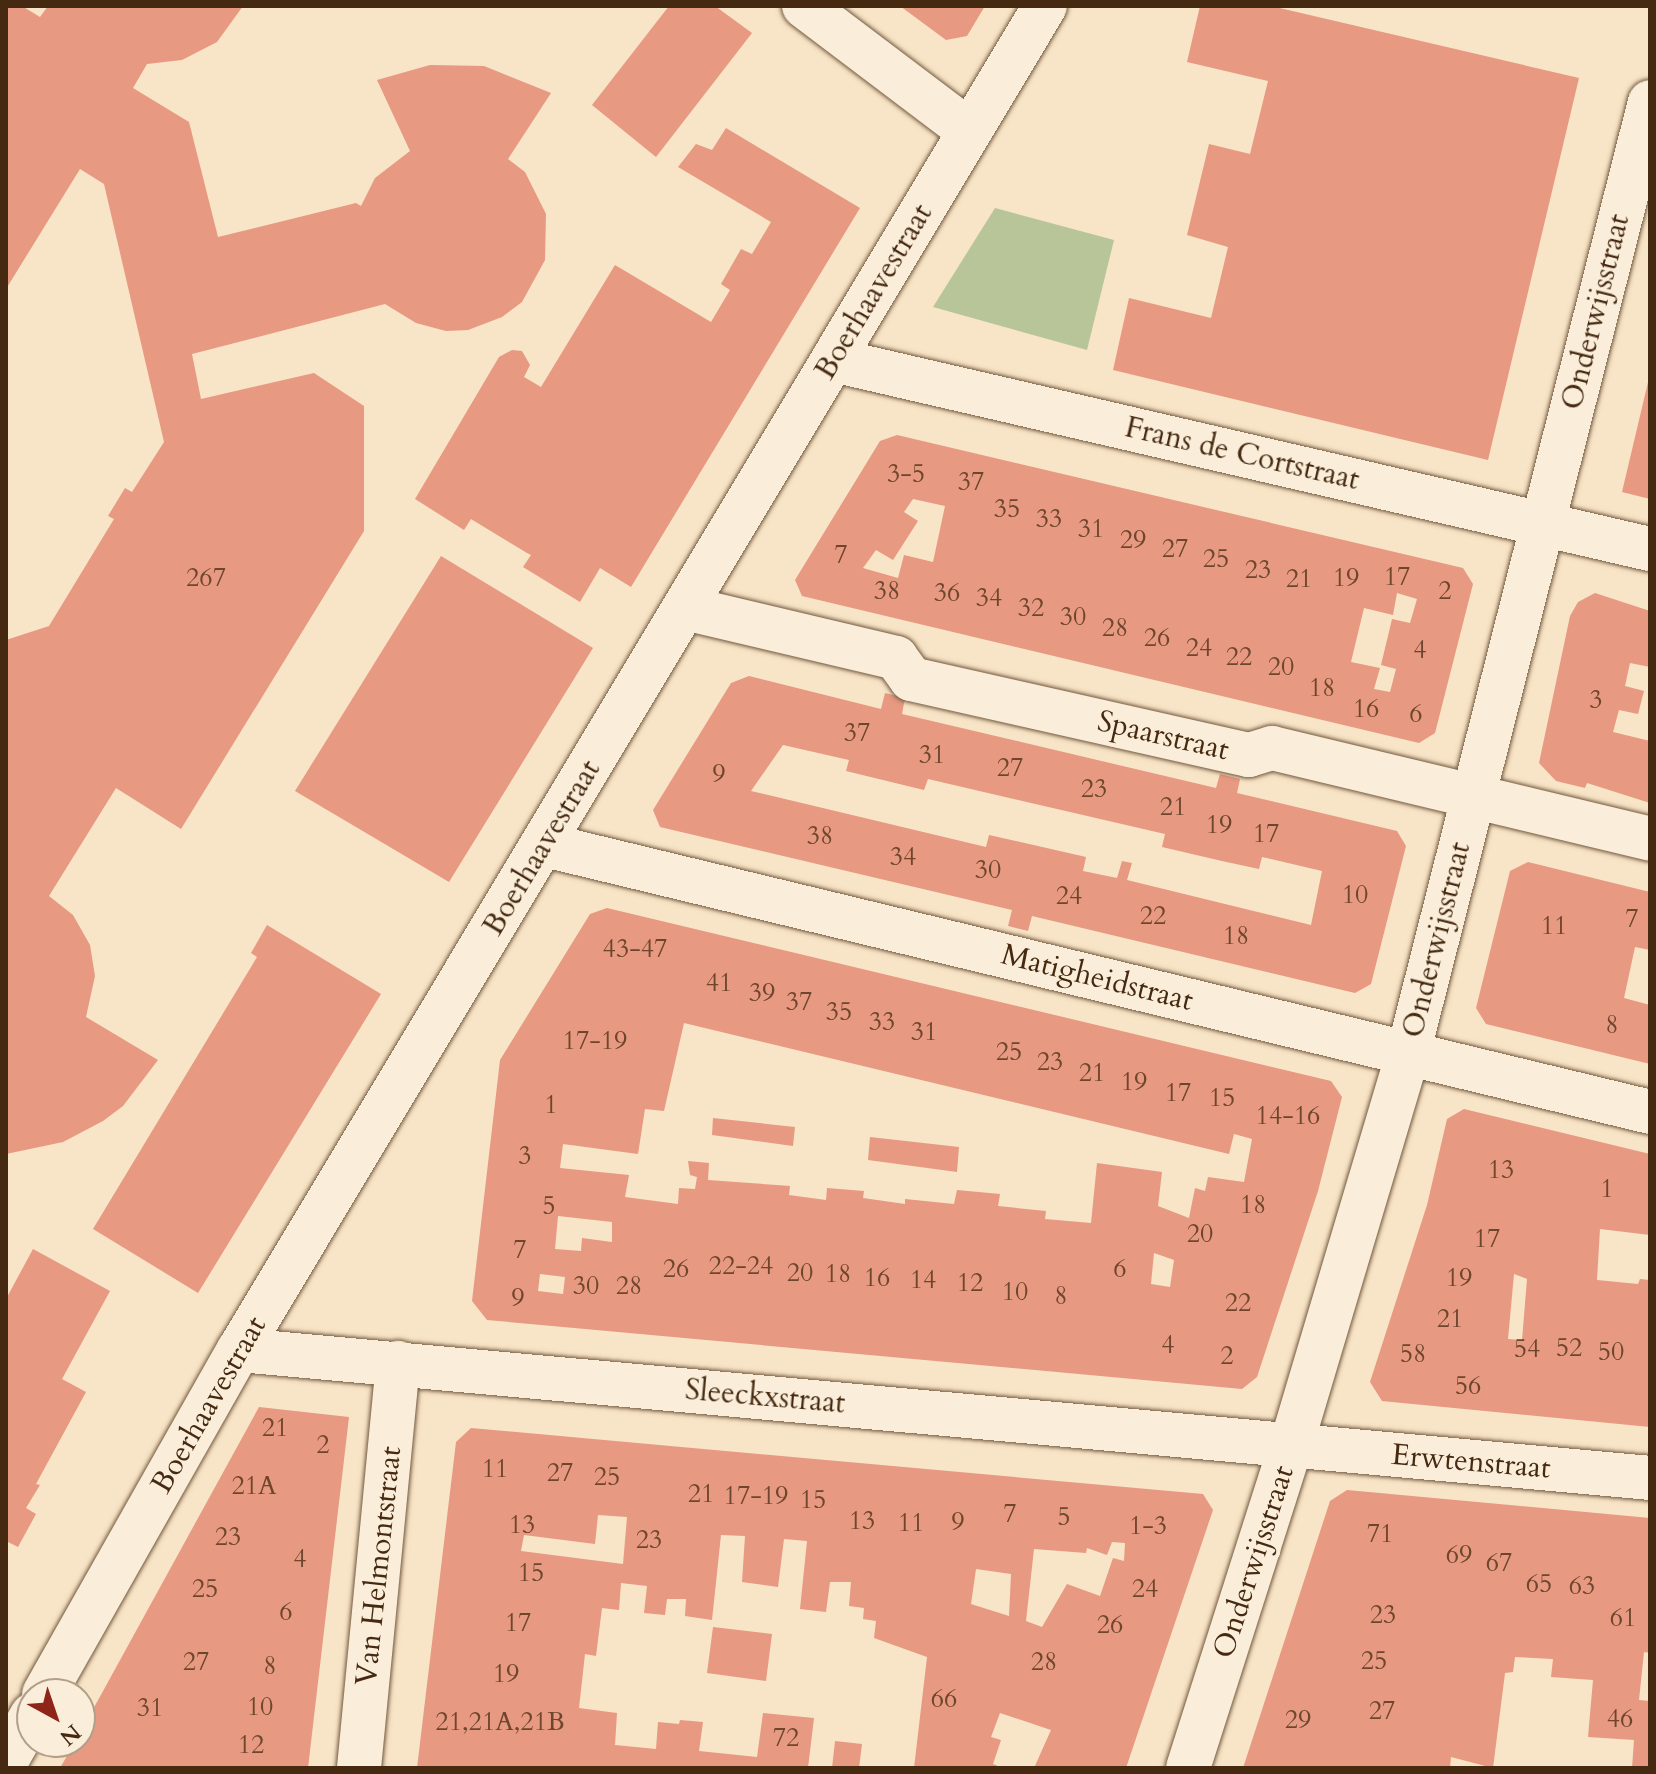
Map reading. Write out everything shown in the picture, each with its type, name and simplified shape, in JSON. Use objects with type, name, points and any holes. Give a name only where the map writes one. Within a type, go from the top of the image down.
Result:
[{"type":"street","points":[[804,6],[969,131]]},
{"type":"street","name":"Boerhaavestraat","points":[[53,1678],[239,1350],[545,845],[1045,6]]},
{"type":"street","name":"Onderwijsstraat","points":[[1188,1768],[1291,1446],[1408,1054],[1650,102]]},
{"type":"street","name":"Frans de Cortstraat","points":[[833,360],[1650,549]]},
{"type":"street","name":"Spaarstraat","points":[[685,608],[896,658],[911,679],[1249,755],[1272,748],[1650,839]]},
{"type":"street","name":"Matigheidstraat","points":[[545,845],[1650,1112]]},
{"type":"street","name":"Sleeckxstraat","points":[[239,1350],[1291,1446]]},
{"type":"street","name":"Van Helmontstraat","points":[[359,1768],[398,1363]]},
{"type":"street","name":"Erwtenstraat","points":[[1291,1446],[1650,1478]]},
{"type":"street","points":[[6,1761],[16,1743]]},
{"type":"green space","points":[[995,208],[1114,240],[1087,350],[933,307]]},
{"type":"building","points":[[6,6],[22,6],[40,17],[48,6],[243,6],[217,42],[182,60],[147,64],[133,88],[189,122],[218,237],[356,203],[361,206],[375,178],[410,151],[377,80],[430,65],[484,66],[551,93],[508,159],[525,172],[546,214],[545,260],[522,302],[502,317],[468,330],[446,331],[416,323],[385,304],[192,354],[201,399],[314,373],[364,406],[364,531],[181,829],[116,788],[49,896],[73,915],[90,945],[95,976],[86,1017],[158,1060],[123,1106],[103,1121],[63,1142],[6,1154],[6,640],[49,626],[114,519],[108,516],[125,488],[132,492],[164,442],[104,184],[80,169],[6,289]]},
{"type":"building","points":[[669,6],[715,6],[752,33],[656,157],[592,105]]},
{"type":"building","points":[[900,6],[985,6],[967,36],[946,40]]},
{"type":"building","points":[[1200,6],[1271,6],[1579,78],[1488,460],[1113,370],[1129,298],[1211,318],[1228,247],[1187,235],[1209,144],[1250,154],[1268,81],[1187,62]]},
{"type":"building","points":[[726,128],[860,208],[631,587],[600,568],[580,602],[523,567],[531,555],[471,519],[464,530],[415,499],[499,357],[512,350],[522,351],[530,365],[524,377],[541,387],[615,265],[711,322],[730,290],[721,284],[741,249],[752,254],[771,222],[678,167],[696,144],[712,150]]},
{"type":"building","points":[[1650,379],[1650,499],[1622,492]]},
{"type":"building","points":[[897,435],[1463,568],[1473,584],[1435,733],[1419,743],[802,596],[795,580],[880,441]],"holes":[[[913,499],[945,506],[933,562],[904,555],[898,578],[863,568],[876,550],[893,560],[918,521],[904,512]],[[1397,593],[1417,599],[1410,623],[1392,619],[1381,665],[1396,669],[1390,692],[1374,689],[1380,668],[1351,662],[1364,608],[1393,615]]]},
{"type":"building","points":[[441,556],[593,648],[449,882],[295,791]]},
{"type":"building","points":[[1595,593],[1650,611],[1650,667],[1630,663],[1625,686],[1644,691],[1638,714],[1619,710],[1613,732],[1650,741],[1650,803],[1587,783],[1585,788],[1556,781],[1539,763],[1570,616],[1578,602]]},
{"type":"building","points":[[749,676],[881,709],[885,693],[905,698],[902,714],[1216,788],[1220,774],[1240,779],[1237,793],[1397,831],[1406,846],[1371,984],[1355,993],[1032,916],[1028,931],[1008,926],[1012,910],[660,827],[653,810],[731,683]],"holes":[[[783,745],[849,760],[846,771],[924,790],[928,779],[1165,834],[1162,847],[1259,869],[1262,857],[1322,871],[1311,925],[1127,880],[1132,863],[1122,861],[1117,878],[1083,871],[1086,857],[989,835],[986,847],[751,791]]]},
{"type":"building","points":[[1528,862],[1650,892],[1650,950],[1635,947],[1624,998],[1650,1005],[1650,1064],[1486,1024],[1476,1008],[1510,871]]},
{"type":"building","points":[[607,908],[1331,1081],[1342,1097],[1318,1191],[1257,1377],[1242,1389],[487,1320],[472,1301],[500,1060],[590,914]],"holes":[[[684,1023],[1229,1154],[1234,1134],[1252,1139],[1244,1182],[1208,1177],[1205,1191],[1195,1188],[1189,1218],[1158,1206],[1162,1172],[1097,1163],[1091,1223],[1045,1219],[1046,1211],[998,1206],[1000,1194],[957,1190],[954,1204],[905,1199],[905,1204],[863,1198],[864,1191],[827,1188],[826,1200],[789,1195],[790,1186],[708,1180],[709,1163],[688,1161],[690,1175],[697,1177],[695,1189],[679,1188],[678,1204],[625,1197],[629,1175],[560,1168],[563,1144],[638,1154],[645,1109],[664,1111]],[[558,1216],[612,1222],[612,1242],[582,1238],[581,1251],[555,1249]],[[1154,1253],[1174,1260],[1170,1287],[1151,1284]],[[540,1274],[565,1277],[563,1294],[538,1291]]]},
{"type":"building","points":[[267,925],[381,994],[198,1293],[93,1229],[257,957],[251,953]]},
{"type":"building","points":[[1464,1109],[1650,1154],[1650,1235],[1600,1229],[1597,1280],[1638,1284],[1640,1279],[1650,1280],[1650,1427],[1382,1401],[1370,1382],[1427,1205],[1447,1119]],"holes":[[[1514,1274],[1527,1279],[1522,1340],[1508,1339]]]},
{"type":"building","points":[[713,1118],[795,1127],[793,1146],[712,1135]]},
{"type":"building","points":[[870,1137],[959,1147],[957,1172],[868,1160]]},
{"type":"building","points":[[33,1249],[110,1291],[62,1379],[86,1392],[36,1484],[40,1485],[26,1508],[36,1514],[18,1547],[8,1542],[6,1546],[6,1299]]},
{"type":"building","points":[[259,1407],[349,1417],[308,1768],[60,1768],[66,1758],[96,1758],[96,1704]]},
{"type":"building","points":[[471,1428],[1203,1494],[1213,1510],[1126,1768],[1034,1768],[1051,1730],[1000,1713],[991,1737],[1001,1740],[993,1764],[1003,1768],[914,1768],[927,1657],[874,1638],[876,1621],[863,1619],[864,1608],[849,1606],[851,1582],[830,1582],[826,1612],[800,1609],[807,1541],[784,1539],[778,1587],[742,1582],[745,1536],[721,1535],[712,1620],[685,1616],[686,1599],[667,1599],[665,1615],[644,1613],[647,1586],[621,1583],[619,1610],[602,1608],[596,1656],[585,1654],[579,1708],[617,1713],[615,1745],[656,1749],[658,1722],[679,1724],[680,1720],[703,1722],[699,1751],[757,1757],[763,1713],[814,1718],[808,1768],[417,1768],[456,1442]],"holes":[[[598,1515],[627,1517],[623,1564],[521,1551],[524,1535],[595,1544]],[[1112,1542],[1125,1543],[1124,1561],[1113,1558],[1100,1596],[1067,1584],[1042,1627],[1026,1621],[1034,1549],[1086,1553],[1087,1548],[1107,1555]],[[976,1569],[1011,1574],[1009,1616],[971,1604]]]},
{"type":"building","points":[[1347,1490],[1650,1518],[1650,1653],[1644,1652],[1639,1700],[1650,1701],[1650,1768],[1632,1768],[1634,1740],[1588,1737],[1593,1680],[1551,1677],[1553,1659],[1515,1657],[1513,1672],[1505,1673],[1493,1768],[1451,1757],[1450,1768],[1243,1768],[1330,1501]]},
{"type":"building","points":[[713,1627],[772,1634],[766,1681],[707,1673]]},
{"type":"building","points":[[835,1741],[862,1744],[859,1768],[832,1768]]}]
